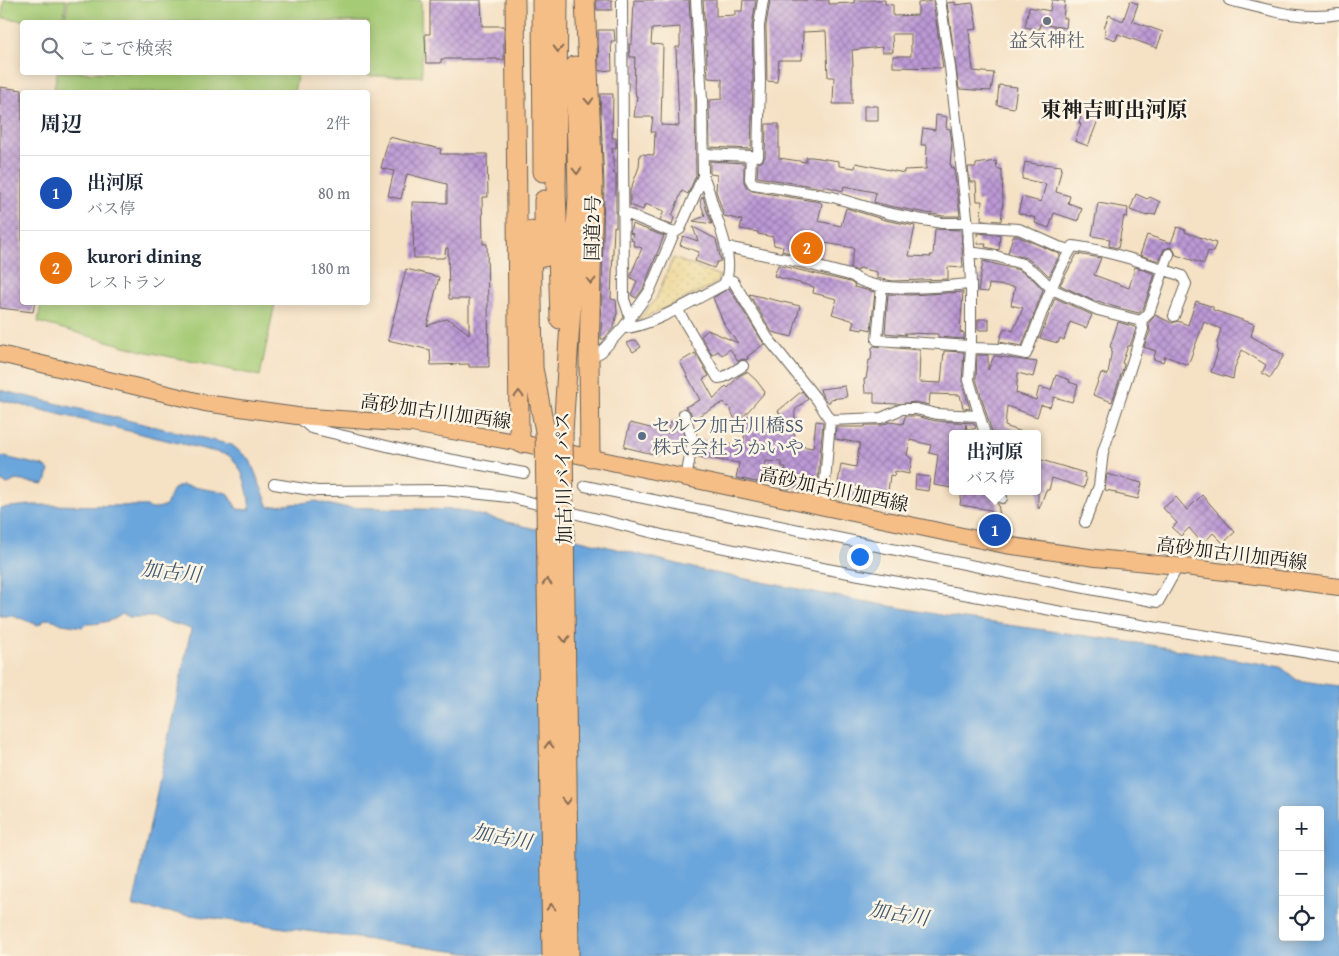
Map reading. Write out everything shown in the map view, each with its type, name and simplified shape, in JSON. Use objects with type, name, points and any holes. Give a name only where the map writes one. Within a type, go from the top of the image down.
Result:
[{"type":"highway","points":[[515,0],[519,428],[521,443]]},
{"type":"highway","points":[[524,0],[533,368],[554,432]]},
{"type":"highway","name":"加古川バイパス","points":[[542,0],[569,956]]},
{"type":"highway","name":"加古川バイパス","points":[[552,956],[558,0]]},
{"type":"highway","points":[[554,432],[578,197],[575,51],[584,0]]},
{"type":"highway","name":"国道2号","points":[[584,0],[593,184],[589,358],[590,457]]},
{"type":"main road","name":"高砂加古川加西線","points":[[0,354],[205,403],[297,416],[412,424],[521,443],[823,507],[1096,558],[1178,566],[1339,587]]},
{"type":"street","points":[[622,0],[624,299],[630,317]]},
{"type":"street","points":[[589,358],[601,352],[623,328],[649,292],[674,233],[680,229],[703,176],[696,0]]},
{"type":"street","points":[[758,156],[759,26],[763,0]]},
{"type":"street","points":[[940,0],[950,68],[968,225],[971,284],[969,380],[984,430]]},
{"type":"street","points":[[1229,0],[1281,13],[1322,16],[1339,14]]},
{"type":"street","points":[[703,154],[751,156],[750,179],[753,184],[833,196],[887,213],[917,220],[1019,229],[1070,250]]},
{"type":"street","points":[[623,328],[633,328],[677,309],[723,285],[727,279],[726,250],[708,185],[703,176]]},
{"type":"street","points":[[623,212],[674,233]]},
{"type":"street","points":[[882,286],[878,340],[1002,349],[1026,354],[1052,289],[1073,246],[1095,249],[1182,276],[1186,284],[1174,316]]},
{"type":"street","points":[[726,250],[731,248],[800,262],[882,286],[910,288],[971,284]]},
{"type":"street","points":[[970,252],[996,256],[1022,264],[1037,274],[1052,289],[1098,310],[1141,320]]},
{"type":"street","points":[[1141,320],[1149,313],[1169,254]]},
{"type":"street","points":[[727,279],[733,281],[767,337],[818,401],[830,420],[823,507]]},
{"type":"street","points":[[677,309],[718,378],[724,377],[744,366]]},
{"type":"street","points":[[1085,522],[1095,500],[1099,486],[1103,452],[1143,329],[1141,320]]},
{"type":"street","points":[[830,420],[881,418],[902,409],[916,409],[937,414],[980,416]]},
{"type":"street","points":[[684,414],[693,440],[686,478]]},
{"type":"street","points":[[297,416],[312,428],[416,453],[524,473]]},
{"type":"street","points":[[274,484],[317,492],[445,490],[509,497],[666,536],[827,569],[1062,612],[1339,658]]},
{"type":"street","points":[[585,486],[1158,602],[1178,566]]},
{"type":"green space","points":[[4,0],[66,0],[63,20],[2,18]]},
{"type":"green space","points":[[68,0],[421,0],[422,76],[363,75],[370,75],[370,20],[65,20]]},
{"type":"green space","points":[[56,75],[298,75],[294,90],[54,89]]},
{"type":"green space","points":[[41,305],[275,305],[260,376],[143,351],[38,322]]},
{"type":"sand","points":[[673,258],[720,276],[716,284],[637,321],[656,299]]},
{"type":"water","name":"加古川","points":[[0,390],[232,445],[250,460],[269,507],[316,501],[339,507],[459,510],[710,572],[957,618],[1151,645],[1281,667],[1297,680],[1339,686],[1339,956],[487,956],[133,907],[191,629],[152,617],[129,617],[122,614],[110,621],[86,624],[83,627],[62,624],[47,619],[38,625],[12,615],[0,615],[0,508],[30,505],[147,506],[151,509],[166,506],[172,490],[182,485],[228,493],[237,509],[250,510],[248,495],[241,472],[228,455],[0,400]]},
{"type":"water","points":[[0,456],[44,466],[49,470],[47,479],[43,484],[16,480],[8,484],[0,481]]},
{"type":"building","points":[[430,0],[481,0],[482,26],[504,26],[504,60],[441,59],[441,63],[426,63],[425,34],[430,34]]},
{"type":"building","points":[[596,0],[612,0],[612,10],[597,10]]},
{"type":"building","points":[[634,0],[689,0],[695,100],[696,175],[688,194],[682,191],[672,216],[674,217],[672,225],[660,220],[664,211],[645,204],[643,210],[630,205],[630,191],[639,167],[640,154],[654,155],[655,132],[651,132],[653,117],[634,117],[637,96],[634,89],[635,57],[630,57],[629,44],[632,44]],"holes":[[[680,27],[680,47],[676,47],[679,126],[661,125],[663,45],[651,44],[652,29]]]},
{"type":"building","points":[[703,0],[716,0],[716,16],[735,15],[735,11],[742,11],[743,0],[756,0],[752,26],[751,149],[710,147],[709,100],[722,99],[722,79],[708,78]]},
{"type":"building","points":[[770,0],[829,0],[829,4],[854,3],[854,0],[885,0],[885,4],[893,5],[893,16],[918,15],[918,3],[933,1],[943,68],[893,67],[893,56],[911,56],[911,34],[892,34],[893,52],[882,52],[882,47],[852,50],[852,104],[833,104],[834,77],[828,77],[826,31],[803,32],[802,60],[779,60],[777,82],[767,81],[766,26]]},
{"type":"building","name":"益気神社","points":[[1052,0],[1065,1],[1063,18],[1067,18],[1066,28],[1040,24],[1039,30],[1025,27],[1029,7],[1050,11]]},
{"type":"building","points":[[1130,1],[1138,4],[1132,21],[1163,32],[1157,48],[1118,34],[1116,40],[1104,36],[1106,29],[1104,28],[1109,15],[1123,21]]},
{"type":"building","points":[[955,2],[955,5],[973,3],[977,29],[969,30],[973,71],[994,73],[991,91],[959,89],[947,3]]},
{"type":"building","points":[[598,30],[614,30],[615,41],[611,41],[612,70],[599,71]]},
{"type":"building","points":[[999,85],[1017,87],[1014,108],[997,105]]},
{"type":"building","points":[[0,87],[22,90],[20,90],[20,305],[34,305],[33,312],[0,308]]},
{"type":"building","points":[[600,94],[613,94],[612,138],[616,138],[616,148],[612,148],[614,174],[616,174],[616,227],[614,226],[611,299],[616,300],[617,313],[614,327],[604,339],[601,339],[604,184]]},
{"type":"building","points":[[864,106],[878,106],[878,121],[864,121]]},
{"type":"building","points":[[1082,113],[1098,120],[1088,146],[1075,141],[1081,124],[1079,123]]},
{"type":"building","points":[[936,115],[947,117],[946,128],[950,129],[952,142],[950,165],[954,168],[960,216],[943,216],[889,206],[874,202],[876,193],[874,192],[844,186],[843,191],[824,186],[823,188],[757,177],[758,163],[762,162],[765,157],[766,124],[779,124],[779,158],[806,162],[806,157],[812,157],[839,161],[839,166],[855,168],[856,163],[904,173],[904,170],[926,169],[927,145],[921,145],[923,128],[935,130]]},
{"type":"building","points":[[389,137],[441,149],[440,154],[487,154],[488,197],[482,197],[483,244],[487,244],[489,367],[469,367],[469,364],[431,365],[430,350],[388,340],[406,269],[439,277],[427,326],[447,319],[469,334],[469,299],[449,299],[448,248],[446,248],[444,258],[414,258],[412,202],[447,203],[447,184],[407,174],[401,199],[388,196],[394,171],[381,168]]},
{"type":"building","points":[[710,161],[744,163],[744,182],[747,188],[752,191],[820,202],[822,204],[818,221],[841,226],[846,208],[885,220],[915,226],[909,256],[931,257],[930,255],[933,255],[935,229],[961,230],[963,268],[948,267],[948,279],[893,281],[877,278],[877,272],[859,268],[858,271],[850,268],[854,248],[825,243],[821,260],[782,251],[783,247],[774,245],[773,237],[740,229],[742,220],[724,216],[716,191],[717,175],[710,174]]},
{"type":"building","points":[[996,161],[997,169],[1001,169],[1002,174],[1003,201],[1001,221],[981,220],[982,201],[977,201],[976,182],[970,182],[968,167],[976,167],[976,164]]},
{"type":"building","points":[[1025,162],[1062,166],[1056,192],[1070,196],[1068,203],[1082,208],[1078,221],[1054,213],[1049,228],[1035,223],[1036,218],[1018,213],[1022,197],[1041,202],[1046,184],[1022,179]]},
{"type":"building","points":[[1136,194],[1147,199],[1150,197],[1160,202],[1155,215],[1149,214],[1147,216],[1130,210]]},
{"type":"building","points":[[703,196],[712,224],[693,221],[705,216],[700,201]]},
{"type":"building","points":[[1098,203],[1128,208],[1127,217],[1124,216],[1118,248],[1109,246],[1110,239],[1092,236]]},
{"type":"building","points":[[632,224],[664,236],[643,289],[636,298],[631,295],[637,281],[631,278],[631,274],[642,248],[633,245],[634,241],[631,240],[633,234],[630,233]]},
{"type":"building","points":[[693,227],[716,239],[721,261],[717,262],[714,268],[695,261],[699,252],[680,245],[683,236],[698,241]]},
{"type":"building","points":[[1177,227],[1186,230],[1185,232],[1216,243],[1213,252],[1208,251],[1204,264],[1176,255],[1171,247],[1164,249],[1159,261],[1140,255],[1147,235],[1171,243]]},
{"type":"building","points":[[977,233],[1000,235],[999,250],[985,247],[986,244],[978,244]]},
{"type":"building","points":[[1013,236],[1060,254],[1049,276],[1026,258],[1008,253]]},
{"type":"building","points":[[1077,254],[1101,258],[1094,275],[1129,288],[1135,267],[1155,274],[1143,309],[1139,313],[1096,302],[1060,285]]},
{"type":"building","points":[[983,261],[1019,270],[1033,279],[1043,290],[1022,346],[999,342],[1004,328],[1013,331],[1023,308],[1011,305],[1015,287],[989,284],[988,292],[978,291]]},
{"type":"building","points":[[778,265],[850,282],[855,285],[854,287],[875,292],[871,330],[852,328],[854,321],[832,314],[837,299],[813,293],[814,287],[774,276]]},
{"type":"building","points":[[729,288],[764,344],[747,357],[747,360],[738,361],[730,349],[722,355],[718,351],[712,355],[701,336],[708,330],[738,343],[724,324],[713,298]]},
{"type":"building","points":[[963,292],[960,332],[964,333],[964,339],[938,337],[938,334],[904,333],[906,335],[885,333],[888,294],[910,295]]},
{"type":"building","points":[[749,294],[800,306],[792,337],[772,332]]},
{"type":"building","points":[[1055,298],[1092,315],[1086,328],[1070,322],[1064,340],[1060,338],[1058,343],[1040,338]]},
{"type":"building","points":[[1196,301],[1213,307],[1213,310],[1254,324],[1251,336],[1284,355],[1270,378],[1262,373],[1266,365],[1242,350],[1235,367],[1233,379],[1211,372],[1218,351],[1217,343],[1221,329],[1204,322],[1188,365],[1165,356],[1163,362],[1153,359],[1156,351],[1144,347],[1150,331],[1149,323],[1155,315],[1172,323],[1178,321],[1188,325]]},
{"type":"building","points":[[978,319],[989,319],[989,330],[978,330]]},
{"type":"building","points":[[1118,322],[1135,327],[1136,329],[1122,363],[1124,365],[1112,402],[1093,395],[1101,373],[1108,375],[1112,348],[1110,347]]},
{"type":"building","points":[[636,340],[641,347],[633,352],[627,343]]},
{"type":"building","points":[[874,346],[920,350],[919,382],[941,383],[944,351],[964,352],[962,382],[970,409],[963,408],[960,395],[930,394],[929,405],[916,402],[897,404],[874,403],[874,393],[865,393],[864,379],[866,379],[869,360],[871,360],[872,348]]},
{"type":"building","points":[[695,353],[709,376],[703,379],[714,399],[726,386],[728,388],[739,376],[747,372],[765,392],[743,417],[735,420],[729,406],[727,407],[724,402],[693,419],[690,411],[685,407],[700,400],[680,362]]},
{"type":"building","points":[[977,355],[988,355],[988,370],[994,356],[1037,362],[1033,377],[1018,373],[1016,393],[1036,400],[1039,387],[1051,390],[1056,375],[1078,385],[1072,402],[1054,397],[1050,407],[1041,405],[1037,417],[1007,406],[1005,426],[1016,430],[991,430],[976,379]]},
{"type":"building","points":[[845,386],[847,397],[830,399],[830,402],[827,402],[820,389]]},
{"type":"building","points":[[802,391],[808,399],[795,410],[794,445],[813,448],[816,421],[823,422],[817,491],[791,486],[790,489],[782,488],[786,467],[782,467],[782,462],[766,461],[762,483],[736,478],[739,463],[697,457],[700,440],[738,446],[738,444],[744,444],[745,417],[783,418],[778,411]]},
{"type":"building","points":[[905,416],[915,416],[936,421],[974,423],[976,428],[974,429],[967,429],[966,424],[965,430],[949,430],[949,488],[934,485],[938,455],[929,453],[931,445],[910,440],[907,455],[912,459],[909,474],[895,471],[894,476],[890,475],[887,501],[877,500],[876,504],[871,504],[861,502],[861,500],[836,496],[841,464],[856,467],[860,443],[835,439],[836,427],[865,427],[865,425],[882,425],[890,422],[903,424]]},
{"type":"building","points":[[679,419],[686,441],[683,454],[679,454],[677,448],[660,443],[657,455],[624,447],[630,423],[671,433],[667,424]]},
{"type":"building","points":[[1041,460],[1085,473],[1084,477],[1087,478],[1084,488],[1052,478],[1049,490],[1046,490],[1038,508],[1038,495],[1041,495]]},
{"type":"building","points":[[1107,474],[1142,483],[1138,499],[1105,490]]},
{"type":"building","points":[[916,475],[930,477],[928,491],[915,489]]},
{"type":"building","points":[[961,495],[994,495],[998,504],[1000,527],[990,526],[991,510],[960,505]]},
{"type":"building","points":[[1202,495],[1235,532],[1223,543],[1213,533],[1203,544],[1189,528],[1181,536],[1172,528],[1177,523],[1163,508],[1176,497],[1187,510]]},
{"type":"place","name":"益気神社","points":[[1047,21]]},
{"type":"place","name":"kurori dining","points":[[807,248]]},
{"type":"place","name":"セルフ加古川橋SS 株式会社うかいや","points":[[642,436]]},
{"type":"place","name":"出河原","points":[[995,530]]},
{"type":"district","name":"東神吉町出河原","points":[[1114,109]]}]
